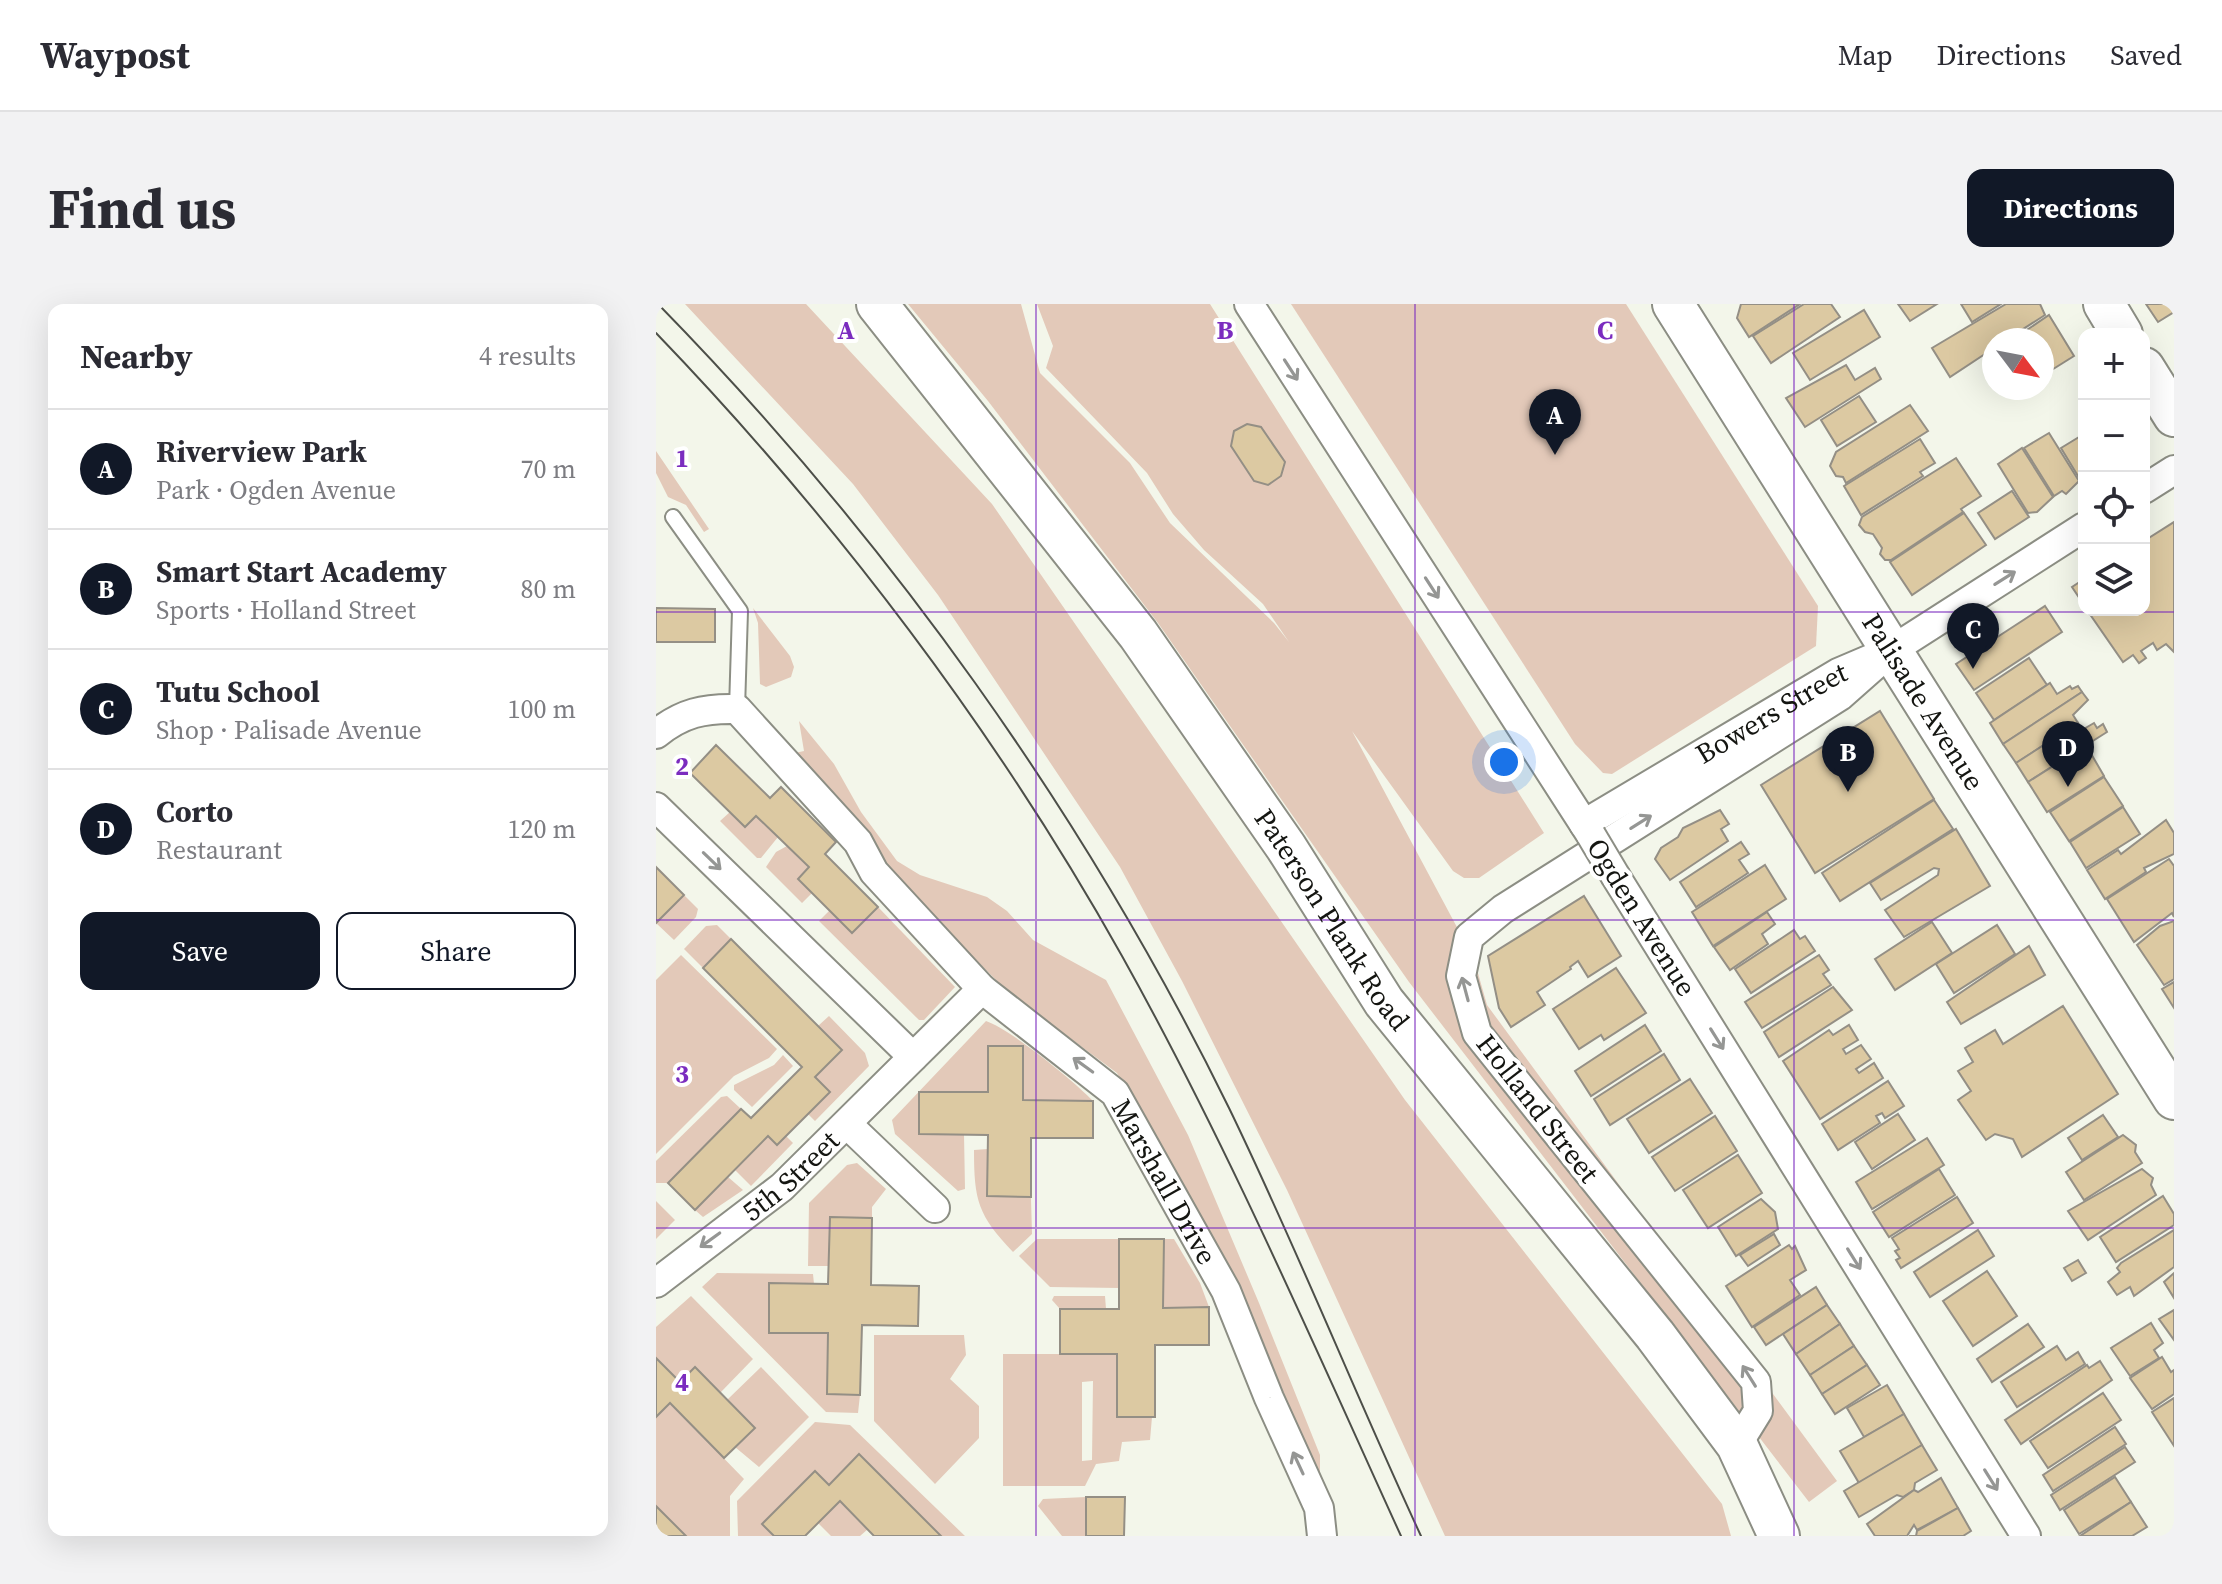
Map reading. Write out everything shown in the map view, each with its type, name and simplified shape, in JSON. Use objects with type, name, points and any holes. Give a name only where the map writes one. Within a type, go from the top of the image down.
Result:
[{"type":"main road","name":"Paterson Plank Road","points":[[877,304],[1138,634],[1286,847],[1384,1002],[1655,1335],[1737,1445],[1779,1536]]},
{"type":"main road","name":"Palisade Avenue","points":[[1673,304],[2174,1099]]},
{"type":"main road","points":[[2104,304],[2118,328]]},
{"type":"main road","points":[[2150,378],[2174,416]]},
{"type":"street","name":"Ogden Avenue","points":[[1249,304],[1588,830],[2026,1536]]},
{"type":"street","points":[[2150,485],[2174,470]]},
{"type":"street","name":"Bowers Street","points":[[1588,830],[1838,673],[1892,650],[2078,531]]},
{"type":"street","name":"Holland Street","points":[[1737,1445],[1758,1411],[1756,1382],[1477,1033],[1461,976],[1469,937],[1503,909],[1840,696],[1892,650]]},
{"type":"street","points":[[656,734],[676,718],[707,708],[737,709]]},
{"type":"street","name":"Marshall Drive","points":[[737,709],[858,842],[874,872],[982,989],[1115,1093],[1226,1291],[1269,1398],[1319,1508],[1322,1536]]},
{"type":"street","points":[[656,807],[913,1057],[982,989]]},
{"type":"street","name":"5th Street","points":[[656,1283],[782,1187],[913,1057]]},
{"type":"street","points":[[847,1124],[935,1208]]},
{"type":"lane","points":[[673,517],[740,611],[737,709]]},
{"type":"shaded area","points":[[685,304],[806,304],[992,504],[1405,1100],[1722,1504],[1731,1536],[1445,1536],[1287,1190],[1182,981],[1120,867],[938,595],[853,484]]},
{"type":"shaded area","points":[[908,304],[1021,304],[1040,373],[1130,463],[1170,523],[1274,623],[1289,642],[1263,604],[1204,550],[1173,514],[1147,473],[1046,368],[1053,346],[1037,304],[1210,304],[1544,833],[1479,878],[1464,878],[1453,871],[1352,731],[1474,959],[1487,1005],[1837,1481],[1809,1502],[1409,982],[1158,623],[988,401]]},
{"type":"shaded area","points":[[1291,304],[1626,304],[1818,606],[1816,646],[1612,774],[1603,773],[1575,744]]},
{"type":"shaded area","points":[[656,451],[709,529],[704,532],[686,505],[668,497],[656,473]]},
{"type":"shaded area","points":[[753,608],[790,656],[794,667],[791,677],[766,687],[760,684],[758,623]]},
{"type":"shaded area","points":[[799,721],[834,764],[861,812],[897,861],[920,875],[987,897],[1007,911],[1033,940],[1106,980],[1188,1135],[1259,1303],[1320,1455],[1320,1487],[1231,1274],[1117,1073],[1009,993],[884,868],[795,753],[804,751]]},
{"type":"shaded area","points":[[730,812],[745,827],[756,816],[778,837],[761,858],[757,858],[720,821]]},
{"type":"shaded area","points":[[787,846],[809,867],[798,879],[812,893],[802,903],[766,867],[776,852]]},
{"type":"shaded area","points":[[684,895],[698,909],[696,917],[674,940],[656,923]]},
{"type":"shaded area","points":[[878,907],[955,987],[924,1020],[919,1020],[819,921],[830,910]]},
{"type":"shaded area","points":[[717,925],[731,939],[703,968],[684,949],[706,926]]},
{"type":"shaded area","points":[[681,955],[777,1049],[769,1058],[734,1076],[656,1154],[656,980]]},
{"type":"shaded area","points":[[829,1016],[865,1053],[869,1066],[815,1121],[808,1114],[815,1077],[842,1050],[818,1026]]},
{"type":"shaded area","points":[[986,1021],[1041,1056],[1093,1101],[1023,1100],[1023,1046],[989,1046],[988,1092],[919,1092],[919,1134],[964,1134],[965,1189],[958,1191],[895,1134],[892,1120]]},
{"type":"shaded area","points":[[783,1055],[793,1066],[752,1107],[734,1090],[734,1085],[774,1065]]},
{"type":"shaded area","points":[[727,1096],[741,1109],[668,1183],[656,1183],[656,1161],[721,1097]]},
{"type":"shaded area","points":[[768,1136],[786,1136],[793,1143],[751,1186],[735,1170]]},
{"type":"shaded area","points":[[988,1149],[988,1196],[1031,1197],[1032,1234],[1013,1252],[985,1217],[977,1195],[974,1150]]},
{"type":"shaded area","points":[[857,1163],[886,1189],[872,1207],[872,1218],[829,1266],[808,1266],[809,1203],[847,1165]]},
{"type":"shaded area","points":[[728,1177],[743,1190],[703,1217],[695,1210]]},
{"type":"shaded area","points":[[656,1201],[675,1220],[656,1239]]},
{"type":"shaded area","points":[[1037,1239],[1119,1239],[1119,1288],[1050,1287],[1019,1256]]},
{"type":"shaded area","points":[[1164,1239],[1174,1239],[1200,1283],[1209,1307],[1163,1308]]},
{"type":"shaded area","points":[[717,1273],[813,1274],[814,1284],[769,1283],[769,1332],[828,1333],[827,1394],[860,1395],[858,1413],[826,1412],[702,1287]]},
{"type":"shaded area","points":[[691,1296],[753,1359],[720,1393],[680,1382],[656,1358],[656,1327]]},
{"type":"shaded area","points":[[1054,1296],[1105,1296],[1106,1309],[1060,1309],[1052,1300]]},
{"type":"shaded area","points":[[874,1335],[964,1335],[966,1355],[950,1379],[979,1406],[979,1438],[935,1484],[874,1421]]},
{"type":"shaded area","points":[[1003,1354],[1117,1354],[1117,1417],[1152,1417],[1150,1440],[1122,1442],[1119,1461],[1096,1464],[1085,1486],[1003,1486]],"holes":[[[1093,1381],[1092,1460],[1082,1461],[1082,1382]]]},
{"type":"shaded area","points":[[761,1367],[809,1417],[759,1467],[735,1447],[754,1427],[727,1400]]},
{"type":"shaded area","points":[[670,1403],[744,1479],[730,1496],[730,1536],[686,1536],[656,1506],[656,1417]]},
{"type":"shaded area","points":[[815,1422],[850,1425],[965,1536],[941,1536],[859,1455],[829,1485],[815,1471],[774,1536],[738,1536],[737,1501]]},
{"type":"shaded area","points":[[1086,1497],[1086,1536],[1062,1536],[1038,1506],[1043,1499]]},
{"type":"shaded area","points":[[840,1501],[868,1529],[860,1536],[831,1536],[818,1523]]},
{"type":"building","points":[[1741,304],[1800,304],[1749,337],[1737,318]]},
{"type":"building","points":[[1804,304],[1831,304],[1840,317],[1771,363],[1753,336]]},
{"type":"building","points":[[1898,304],[1937,304],[1910,321]]},
{"type":"building","points":[[1961,304],[2001,304],[1972,322]]},
{"type":"building","points":[[2006,304],[2040,304],[2045,315],[2025,328],[1982,328],[1982,356],[1950,377],[1932,348]]},
{"type":"building","points":[[2146,304],[2174,304],[2174,312],[2158,322]]},
{"type":"building","points":[[1864,310],[1880,337],[1810,380],[1793,353]]},
{"type":"building","points":[[2049,315],[2074,356],[2054,368],[2054,328],[2030,328]]},
{"type":"building","points":[[1846,365],[1855,380],[1875,368],[1881,379],[1805,427],[1786,398]]},
{"type":"building","points":[[1859,396],[1876,422],[1837,446],[1821,420]]},
{"type":"building","points":[[1910,405],[1928,431],[1846,483],[1843,477],[1836,476],[1830,466],[1836,452]]},
{"type":"building","points":[[1247,424],[1261,427],[1285,462],[1281,476],[1268,485],[1254,481],[1231,446],[1234,431]]},
{"type":"building","points":[[2049,433],[2078,482],[2066,494],[2062,491],[2054,496],[2024,448]]},
{"type":"building","points":[[2078,438],[2078,476],[2061,448]]},
{"type":"building","points":[[1920,439],[1935,463],[1920,472],[1923,476],[1861,515],[1844,486]]},
{"type":"building","points":[[2022,448],[2053,497],[2037,512],[2028,513],[1998,464]]},
{"type":"building","points":[[1956,458],[1981,496],[1961,509],[1963,512],[1891,560],[1885,560],[1873,534],[1865,532],[1859,525],[1862,517]]},
{"type":"building","points":[[2012,491],[2029,517],[1995,539],[1978,513]]},
{"type":"building","points":[[1964,513],[1986,545],[1912,595],[1890,562]]},
{"type":"building","points":[[2174,522],[2174,652],[2166,644],[2157,650],[2153,643],[2141,651],[2146,658],[2139,663],[2133,655],[2123,662],[2091,616],[2150,616],[2150,537]]},
{"type":"building","points":[[2045,606],[2062,632],[1974,690],[1956,664]]},
{"type":"building","points":[[656,608],[715,609],[715,642],[656,642]]},
{"type":"building","points":[[2029,658],[2047,685],[1994,720],[1976,693]]},
{"type":"building","points":[[2050,683],[2057,694],[2070,686],[2072,689],[2078,686],[2082,692],[2003,744],[1990,723]]},
{"type":"building","points":[[2082,692],[2088,700],[2073,715],[2078,723],[2016,763],[2003,744]]},
{"type":"building","points":[[1880,711],[1934,799],[1815,873],[1761,785]]},
{"type":"building","points":[[2078,723],[2082,730],[2094,723],[2097,728],[2103,724],[2107,732],[2028,782],[2016,763]]},
{"type":"building","points":[[716,745],[770,798],[781,787],[836,842],[825,854],[878,907],[852,933],[798,879],[809,867],[756,816],[745,827],[690,773]]},
{"type":"building","points":[[2086,745],[2104,776],[2047,812],[2028,782]]},
{"type":"building","points":[[2104,777],[2123,806],[2069,841],[2050,812]]},
{"type":"building","points":[[1934,800],[1953,829],[1840,901],[1822,873]]},
{"type":"building","points":[[2123,807],[2140,834],[2086,868],[2070,842]]},
{"type":"building","points":[[1720,810],[1729,824],[1721,829],[1728,841],[1670,880],[1655,859],[1661,848],[1678,837],[1683,828]]},
{"type":"building","points":[[2166,820],[2174,833],[2174,854],[2144,868],[2146,872],[2105,899],[2087,870],[2118,850],[2121,854]]},
{"type":"building","points":[[1956,829],[1990,886],[1904,937],[1885,910],[1938,875],[1939,869],[1934,868],[1881,900],[1870,883]]},
{"type":"building","points":[[1741,842],[1749,854],[1739,860],[1748,873],[1696,907],[1680,882]]},
{"type":"building","points":[[2169,859],[2174,866],[2174,917],[2172,913],[2134,942],[2107,899]]},
{"type":"building","points":[[1765,865],[1786,899],[1713,946],[1692,912]]},
{"type":"building","points":[[656,867],[684,895],[656,923]]},
{"type":"building","points":[[1584,896],[1621,956],[1588,977],[1578,961],[1537,992],[1545,1005],[1511,1027],[1499,1008],[1488,956]]},
{"type":"building","points":[[1767,912],[1775,924],[1762,934],[1768,944],[1730,970],[1714,947]]},
{"type":"building","points":[[2174,921],[2174,979],[2164,985],[2137,945],[2160,926]]},
{"type":"building","points":[[1932,922],[1952,953],[1895,990],[1875,959]]},
{"type":"building","points":[[1997,925],[2015,954],[1954,993],[1936,964]]},
{"type":"building","points":[[1794,930],[1800,939],[1805,936],[1815,951],[1751,993],[1735,969]]},
{"type":"building","points":[[731,939],[842,1050],[815,1077],[830,1092],[777,1145],[768,1136],[695,1210],[668,1183],[741,1109],[751,1118],[802,1067],[703,968]]},
{"type":"building","points":[[2029,946],[2045,975],[1961,1024],[1947,1002]]},
{"type":"building","points":[[1819,955],[1829,970],[1823,974],[1831,985],[1762,1028],[1745,1002]]},
{"type":"building","points":[[1616,968],[1646,1013],[1604,1040],[1601,1035],[1579,1049],[1553,1009]]},
{"type":"building","points":[[2174,982],[2174,1008],[2162,989]]},
{"type":"building","points":[[1833,987],[1852,1010],[1779,1057],[1764,1032]]},
{"type":"building","points":[[2063,1006],[2118,1094],[2022,1157],[2013,1139],[1995,1134],[1986,1140],[1958,1100],[1971,1091],[1958,1071],[1973,1062],[1965,1048],[1995,1030],[2003,1044]]},
{"type":"building","points":[[1645,1025],[1661,1051],[1591,1096],[1575,1071]]},
{"type":"building","points":[[1849,1025],[1858,1040],[1843,1049],[1846,1054],[1861,1045],[1871,1059],[1856,1069],[1859,1073],[1874,1063],[1883,1078],[1820,1119],[1783,1061],[1829,1030],[1833,1035]]},
{"type":"building","points":[[988,1046],[1023,1046],[1023,1100],[1093,1101],[1093,1138],[1031,1138],[1031,1197],[987,1196],[988,1135],[919,1134],[919,1092],[988,1092]]},
{"type":"building","points":[[1664,1054],[1680,1080],[1610,1125],[1594,1099]]},
{"type":"building","points":[[1690,1079],[1712,1113],[1649,1153],[1627,1119]]},
{"type":"building","points":[[1888,1081],[1904,1106],[1885,1118],[1882,1113],[1876,1116],[1880,1123],[1838,1150],[1822,1124]]},
{"type":"building","points":[[1898,1114],[1915,1140],[1872,1169],[1855,1142]]},
{"type":"building","points":[[2103,1115],[2118,1137],[2082,1160],[2068,1138]]},
{"type":"building","points":[[1715,1116],[1737,1151],[1675,1191],[1652,1157]]},
{"type":"building","points":[[2123,1135],[2136,1145],[2135,1152],[2142,1163],[2084,1200],[2066,1172]]},
{"type":"building","points":[[1927,1138],[1944,1165],[1872,1209],[1856,1182]]},
{"type":"building","points":[[1738,1155],[1762,1193],[1708,1228],[1683,1190]]},
{"type":"building","points":[[1939,1169],[1955,1195],[1889,1237],[1873,1212]]},
{"type":"building","points":[[2142,1169],[2153,1178],[2151,1185],[2156,1195],[2088,1240],[2068,1211]]},
{"type":"building","points":[[2163,1196],[2174,1214],[2174,1225],[2116,1262],[2100,1237]]},
{"type":"building","points":[[1957,1197],[1973,1223],[1901,1268],[1895,1251],[1899,1249],[1892,1238]]},
{"type":"building","points":[[1761,1199],[1775,1212],[1778,1229],[1736,1256],[1718,1227]]},
{"type":"building","points":[[830,1217],[872,1218],[871,1285],[919,1286],[918,1326],[862,1325],[860,1395],[827,1394],[828,1333],[769,1333],[769,1283],[828,1284]]},
{"type":"building","points":[[1978,1230],[1994,1256],[1930,1297],[1914,1272]]},
{"type":"building","points":[[2174,1230],[2174,1267],[2134,1296],[2130,1287],[2117,1295],[2108,1282],[2120,1272],[2117,1268],[2121,1263]]},
{"type":"building","points":[[1774,1234],[1780,1245],[1748,1266],[1740,1255]]},
{"type":"building","points":[[1119,1239],[1164,1239],[1163,1308],[1209,1307],[1209,1345],[1155,1345],[1155,1417],[1117,1417],[1117,1354],[1060,1354],[1060,1309],[1119,1309]]},
{"type":"building","points":[[1789,1245],[1792,1249],[1795,1246],[1806,1270],[1790,1280],[1800,1295],[1752,1327],[1726,1286]]},
{"type":"building","points":[[2078,1260],[2086,1273],[2072,1281],[2064,1268]]},
{"type":"building","points":[[1987,1271],[2017,1316],[1973,1346],[1943,1301]]},
{"type":"building","points":[[2174,1273],[2174,1298],[2164,1282]]},
{"type":"building","points":[[1816,1287],[1827,1305],[1766,1345],[1754,1327]]},
{"type":"building","points":[[1827,1305],[1840,1324],[1796,1354],[1783,1334]]},
{"type":"building","points":[[2174,1310],[2174,1340],[2159,1319]]},
{"type":"building","points":[[2151,1323],[2163,1343],[2154,1350],[2159,1358],[2130,1376],[2111,1348]]},
{"type":"building","points":[[1840,1324],[1854,1346],[1810,1375],[1796,1354]]},
{"type":"building","points":[[2028,1324],[2044,1347],[1992,1382],[1977,1359]]},
{"type":"building","points":[[1854,1346],[1867,1365],[1822,1394],[1810,1375]]},
{"type":"building","points":[[2057,1346],[2066,1360],[2078,1352],[2085,1364],[2017,1407],[2001,1382]]},
{"type":"building","points":[[2162,1357],[2171,1372],[2174,1370],[2174,1394],[2152,1409],[2130,1378]]},
{"type":"building","points":[[656,1358],[680,1382],[695,1367],[755,1428],[724,1458],[670,1403],[656,1417]]},
{"type":"building","points":[[2100,1361],[2112,1380],[2021,1444],[2005,1420],[2087,1365],[2089,1368]]},
{"type":"building","points":[[1867,1365],[1880,1385],[1835,1414],[1822,1394]]},
{"type":"building","points":[[1887,1385],[1904,1414],[1864,1437],[1847,1408]]},
{"type":"building","points":[[2103,1393],[2121,1420],[2048,1468],[2030,1441]]},
{"type":"building","points":[[2174,1398],[2174,1446],[2152,1412]]},
{"type":"building","points":[[1904,1414],[1922,1445],[1859,1483],[1840,1451]]},
{"type":"building","points":[[2115,1427],[2126,1444],[2053,1491],[2043,1475]]},
{"type":"building","points":[[1922,1445],[1937,1470],[1915,1483],[1914,1490],[1903,1497],[1897,1495],[1859,1517],[1844,1491]]},
{"type":"building","points":[[2125,1447],[2135,1462],[2060,1510],[2051,1495]]},
{"type":"building","points":[[859,1454],[941,1536],[874,1536],[840,1501],[805,1536],[774,1536],[762,1524],[815,1471],[829,1485]]},
{"type":"building","points":[[2115,1477],[2131,1502],[2079,1534],[2064,1510]]},
{"type":"building","points":[[1941,1478],[1958,1508],[1917,1530],[1914,1525],[1907,1536],[1875,1536],[1867,1524],[1914,1490],[1918,1492]]},
{"type":"building","points":[[1086,1497],[1125,1497],[1124,1536],[1086,1536]]},
{"type":"building","points":[[2131,1502],[2147,1527],[2132,1536],[2080,1536]]},
{"type":"building","points":[[656,1506],[686,1536],[656,1536]]},
{"type":"building","points":[[1958,1508],[1971,1531],[1963,1536],[1916,1536],[1917,1531]]},
{"type":"tram line","points":[[658,304],[742,394],[901,583],[1045,785],[1111,890],[1229,1108],[1421,1536]]},
{"type":"tram line","points":[[656,333],[787,477],[909,630],[1021,790],[1073,872],[1122,956],[1197,1099],[1268,1243],[1401,1536]]},
{"type":"place","name":"Riverview Park","points":[[1555,455]]},
{"type":"place","name":"Tutu School","points":[[1973,669]]},
{"type":"place","name":"Corto","points":[[2068,787]]},
{"type":"place","name":"Smart Start Academy","points":[[1848,792]]}]
